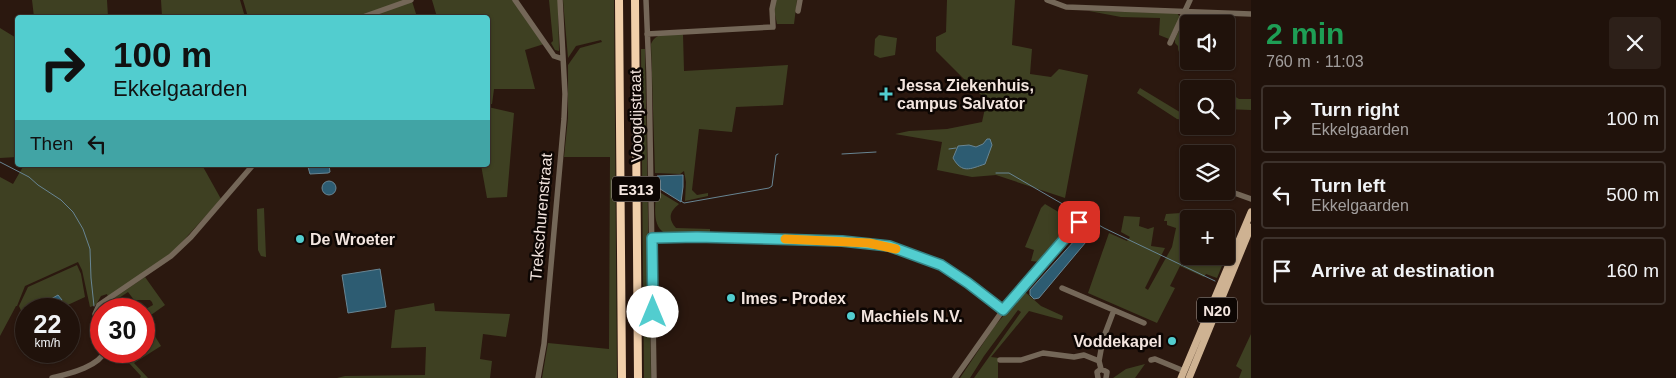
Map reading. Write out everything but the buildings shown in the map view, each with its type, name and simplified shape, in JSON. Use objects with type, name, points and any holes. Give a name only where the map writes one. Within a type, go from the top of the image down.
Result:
[{"type":"highway","name":"E313","points":[[620,0],[622,378]]},
{"type":"highway","name":"E313","points":[[635,0],[638,378]]},
{"type":"main road","name":"N20","points":[[1183,374],[1251,212]]},
{"type":"main road","name":"N20","points":[[1189,378],[1251,228]]},
{"type":"street","points":[[368,15],[410,0]]},
{"type":"street","points":[[515,0],[554,56],[563,59]]},
{"type":"street","name":"Trekschurenstraat","points":[[538,378],[544,344],[565,94],[560,0]]},
{"type":"street","name":"Voogdijstraat","points":[[646,0],[654,378]]},
{"type":"street","points":[[647,34],[773,27],[772,9],[774,0]]},
{"type":"street","points":[[798,11],[800,0]]},
{"type":"street","points":[[1047,0],[1066,7],[1251,14]]},
{"type":"street","points":[[1170,43],[1190,0]]},
{"type":"street","points":[[110,298],[175,252],[191,237],[251,167]]},
{"type":"street","points":[[1235,194],[1251,200]]},
{"type":"street","points":[[954,378],[1003,310],[1079,222]]},
{"type":"street","points":[[652,238],[697,237],[842,241],[889,246],[941,265],[1003,310]]},
{"type":"street","points":[[1062,288],[1144,323]]},
{"type":"street","points":[[1106,378],[1107,372],[1101,369],[1099,361],[1103,340],[1114,310]]},
{"type":"street","points":[[1000,360],[1021,360],[1043,353],[1074,357],[1084,355],[1099,361]]},
{"type":"street","points":[[1150,360],[1155,359],[1183,374]]},
{"type":"street","points":[[52,378],[92,363]]},
{"type":"street","points":[[1098,378],[1097,372],[1101,369]]},
{"type":"green space","points":[[32,0],[107,0],[108,15],[34,15]]},
{"type":"green space","points":[[161,0],[240,0],[244,15],[162,15]]},
{"type":"green space","points":[[243,0],[406,0],[364,15],[247,15]]},
{"type":"green space","points":[[432,0],[513,0],[544,44],[525,50],[535,89],[494,89],[492,104],[490,104],[490,15],[436,15]]},
{"type":"green space","points":[[549,0],[558,0],[559,51],[555,50],[551,43],[553,41]]},
{"type":"green space","points":[[563,0],[614,0],[617,378],[542,378],[548,343],[609,349],[610,157],[564,157],[568,118],[568,65],[580,48],[602,42],[601,40],[576,46],[568,58]]},
{"type":"green space","points":[[776,0],[797,0],[794,24],[777,24],[773,5]]},
{"type":"green space","points":[[947,0],[1015,0],[1012,45],[1032,49],[1030,74],[1051,77],[1059,69],[1088,75],[1065,198],[996,175],[972,177],[937,170],[942,142],[895,134],[909,131],[947,129],[982,122],[987,99],[975,90],[936,51],[936,37],[946,32]]},
{"type":"green space","points":[[412,1],[416,15],[372,15]]},
{"type":"green space","points":[[1089,11],[1177,13],[1180,17],[1169,39],[1159,35],[1160,18],[1121,17]]},
{"type":"green space","points":[[0,28],[15,37],[15,157],[0,158]]},
{"type":"green space","points":[[1180,29],[1180,53],[1175,43]]},
{"type":"green space","points":[[681,33],[683,35],[684,71],[788,65],[783,105],[736,107],[732,132],[699,129],[692,190],[697,195],[708,193],[708,196],[685,201],[686,182],[684,171],[680,174],[655,173],[651,44],[656,37]]},
{"type":"green space","points":[[879,35],[897,38],[895,55],[880,58],[874,55],[875,39]]},
{"type":"green space","points":[[641,49],[645,49],[651,378],[644,378]]},
{"type":"green space","points":[[1140,88],[1180,112],[1180,120],[1177,119],[1137,93]]},
{"type":"green space","points":[[1235,97],[1239,99],[1251,99],[1251,110],[1235,109]]},
{"type":"green space","points":[[490,107],[514,113],[507,197],[487,198],[481,167],[490,167]]},
{"type":"green space","points":[[23,167],[203,167],[221,199],[173,252],[108,297],[107,294],[100,298],[90,298],[90,307],[82,270],[78,262],[25,286],[20,298],[15,298],[15,308],[0,336],[0,177],[13,184]]},
{"type":"green space","points":[[656,190],[679,204],[673,210],[671,216],[676,228],[710,229],[710,234],[665,233],[661,230],[655,214]]},
{"type":"green space","points":[[1045,204],[1072,220],[1073,223],[1040,262],[1031,261],[1034,250],[1025,247],[1041,208]]},
{"type":"green space","points":[[264,208],[266,257],[261,256],[258,250],[257,209]]},
{"type":"green space","points":[[1180,213],[1180,265],[1222,265],[1217,278],[1206,274],[1204,277],[1180,266],[1170,286],[1175,288],[1157,323],[1088,293],[1109,233],[1127,241],[1130,237],[1121,232],[1124,216],[1140,217],[1139,226],[1148,229],[1154,227],[1151,246],[1165,248],[1145,288],[1148,290],[1172,247],[1176,228],[1167,225],[1167,221],[1164,221],[1166,214]]},
{"type":"green space","points":[[77,265],[81,274],[85,297],[80,299],[56,298],[58,295],[54,298],[23,298],[28,287]]},
{"type":"green space","points":[[145,277],[165,305],[155,312],[155,298],[132,298],[128,292],[119,298],[114,298]]},
{"type":"green space","points":[[1024,291],[1041,306],[1063,316],[1062,320],[1029,311],[991,357],[999,358],[998,378],[974,378],[1021,312],[1018,310],[970,378],[960,378],[994,327]]},
{"type":"green space","points":[[434,303],[435,311],[510,314],[506,337],[483,334],[480,359],[492,361],[490,378],[337,378],[345,376],[425,375],[426,347],[391,348],[395,310]]},
{"type":"green space","points":[[1251,334],[1251,378],[1239,378],[1242,370],[1236,366]]},
{"type":"green space","points":[[155,336],[161,346],[155,350]]},
{"type":"green space","points":[[129,363],[134,363],[148,378],[140,378],[141,376]]},
{"type":"green space","points":[[1145,364],[1135,378],[1113,378],[1126,369]]},
{"type":"water","points":[[987,139],[990,139],[992,145],[985,164],[967,169],[956,163],[953,158],[958,146],[969,145],[976,147],[983,144]]},
{"type":"water","points":[[308,167],[329,167],[330,172],[328,173],[310,174]]},
{"type":"water","points":[[683,175],[681,202],[657,187],[657,176]]},
{"type":"water","points":[[326,181],[332,181],[336,188],[332,195],[326,195],[322,191],[322,185]]},
{"type":"water","points":[[1084,230],[1091,236],[1039,298],[1034,299],[1030,295],[1030,290]]},
{"type":"water","points":[[380,269],[386,307],[348,313],[342,275]]},
{"type":"waterway","points":[[949,149],[956,148]]},
{"type":"waterway","points":[[842,154],[876,152]]},
{"type":"waterway","points":[[681,201],[684,203],[769,188],[772,186],[776,155],[778,154]]},
{"type":"waterway","points":[[0,162],[29,177],[61,200],[73,212],[83,229],[90,249],[93,298]]},
{"type":"waterway","points":[[996,173],[1009,173],[1104,228],[1215,281]]},
{"type":"slow traffic","points":[[785,239],[869,243],[896,249]]},
{"type":"place","name":"Jessa Ziekenhuis, campus Salvator","points":[[886,94]]},
{"type":"place","name":"De Wroeter","points":[[300,239]]},
{"type":"place","name":"Imes - Prodex","points":[[731,298]]},
{"type":"place","name":"Machiels N.V.","points":[[851,316]]},
{"type":"place","name":"Voddekapel","points":[[1172,341]]},
{"type":"route","points":[[653,312],[652,238],[697,237],[842,241],[889,246],[941,265],[1003,310],[1079,222]]}]
